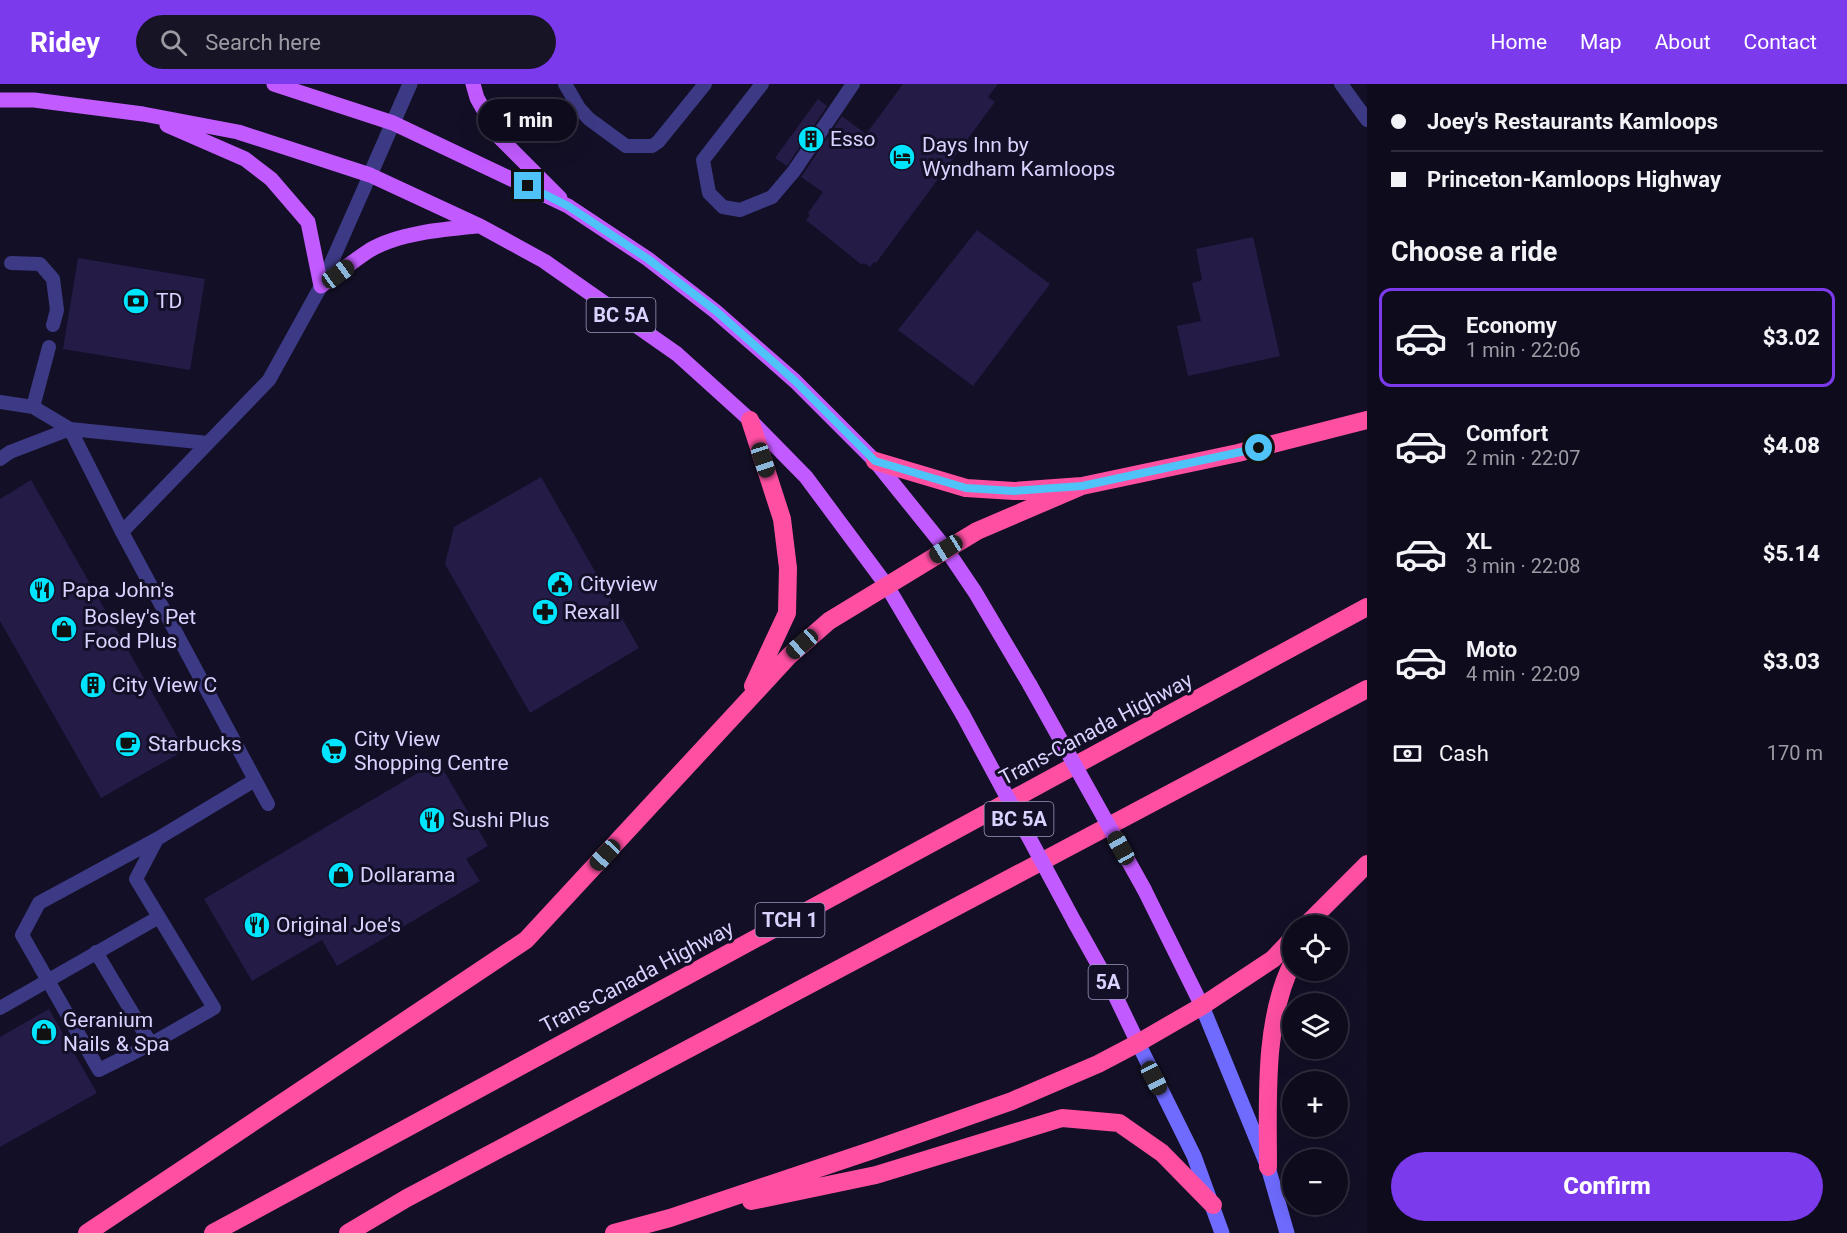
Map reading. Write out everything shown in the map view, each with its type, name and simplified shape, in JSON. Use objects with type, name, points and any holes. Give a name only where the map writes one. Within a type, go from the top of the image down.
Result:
[{"type":"highway","points":[[746,701],[787,613],[788,568],[782,519],[750,420]]},
{"type":"highway","points":[[875,461],[966,488],[1014,491],[1082,486],[1238,453],[1367,420]]},
{"type":"highway","points":[[87,1233],[526,940],[746,701],[789,656],[829,621],[989,525],[1082,486]]},
{"type":"highway","name":"Trans-Canada Highway","points":[[213,1233],[1367,607]]},
{"type":"highway","points":[[348,1233],[407,1198],[1367,689]]},
{"type":"highway","points":[[1319,915],[1367,864]]},
{"type":"highway","points":[[670,1218],[1012,1101],[1109,1059],[1202,1006],[1273,959],[1282,950]]},
{"type":"highway","points":[[1268,1167],[1269,1069],[1276,1017],[1285,981]]},
{"type":"highway","points":[[614,1233],[670,1218],[876,1176],[1062,1118],[1119,1123],[1162,1153],[1212,1205]]},
{"type":"main road","name":"BC 5A","points":[[274,84],[393,123],[568,206],[648,259],[716,311],[795,381],[875,461],[946,549],[975,592],[1030,685],[1144,889],[1202,1006]]},
{"type":"main road","points":[[473,84],[477,98],[499,137],[568,206]]},
{"type":"main road","name":"BC 5A","points":[[0,100],[34,100],[143,114],[238,132],[370,175],[480,226],[544,261],[677,354],[750,420],[806,477],[887,586],[963,716],[1075,923]]},
{"type":"main road","points":[[143,114],[245,159],[271,179],[308,222],[321,286],[371,249],[400,238],[441,229],[480,226]]},
{"type":"main road","name":"5A","points":[[1075,923],[1113,991],[1138,1043]]},
{"type":"main road","points":[[1202,1006],[1268,1167],[1287,1233]]},
{"type":"main road","points":[[1138,1043],[1194,1156],[1222,1233]]},
{"type":"street","points":[[370,175],[410,84]]},
{"type":"lane","points":[[565,84],[579,108],[589,119],[626,147],[652,146],[658,142],[705,84]]},
{"type":"lane","points":[[762,84],[703,160],[709,193],[723,207],[740,210],[772,197],[794,171],[853,84]]},
{"type":"lane","points":[[1341,84],[1365,118]]},
{"type":"lane","points":[[122,532],[269,380],[321,286],[370,175]]},
{"type":"lane","points":[[11,263],[40,264],[53,279],[57,310],[53,325]]},
{"type":"lane","points":[[33,407],[49,347]]},
{"type":"lane","points":[[0,402],[33,407],[70,429],[208,443]]},
{"type":"lane","points":[[0,459],[10,452],[70,429]]},
{"type":"lane","points":[[70,429],[122,532],[268,804]]},
{"type":"lane","points":[[157,839],[136,879],[214,1008],[99,1070],[22,935],[39,903],[157,839],[255,780]]},
{"type":"lane","points":[[0,1008],[159,917]]},
{"type":"lane","points":[[96,952],[151,1044]]},
{"type":"building","name":"Days Inn by Wyndham Kamloops","points":[[903,84],[998,84],[988,97],[995,102],[876,263],[874,262],[870,267],[864,263],[862,265],[806,220],[810,215],[808,213],[823,192],[801,177],[842,116],[866,134]]},
{"type":"building","points":[[818,99],[827,106],[787,166],[775,158]]},
{"type":"building","points":[[977,230],[1050,284],[973,386],[898,330]]},
{"type":"building","points":[[1253,237],[1280,356],[1188,376],[1177,326],[1201,321],[1192,283],[1202,280],[1196,249]]},
{"type":"building","name":"TD","points":[[78,258],[205,279],[190,370],[63,349]]},
{"type":"building","name":"Rexall","points":[[541,477],[639,648],[530,713],[445,564],[454,527]]},
{"type":"building","name":"City View C","points":[[31,480],[185,750],[101,798],[0,621],[0,499]]},
{"type":"building","points":[[438,761],[488,846],[466,859],[480,881],[337,966],[322,940],[252,981],[204,899]]},
{"type":"building","points":[[49,1009],[97,1093],[0,1147],[0,1037]]},
{"type":"place","name":"Esso","points":[[811,139]]},
{"type":"place","name":"Days Inn by Wyndham Kamloops","points":[[902,157]]},
{"type":"place","name":"TD","points":[[136,301]]},
{"type":"place","name":"Cityview","points":[[560,584]]},
{"type":"place","name":"Papa John's","points":[[42,590]]},
{"type":"place","name":"Rexall","points":[[545,612]]},
{"type":"place","name":"Bosley's Pet Food Plus","points":[[64,629]]},
{"type":"place","name":"City View C","points":[[93,685]]},
{"type":"place","name":"Starbucks","points":[[128,744]]},
{"type":"place","name":"City View Shopping Centre","points":[[334,751]]},
{"type":"place","name":"Sushi Plus","points":[[432,820]]},
{"type":"place","name":"Dollarama","points":[[341,875]]},
{"type":"place","name":"Original Joe's","points":[[257,925]]},
{"type":"place","name":"Geranium Nails & Spa","points":[[44,1032]]},
{"type":"route","points":[[528,186],[568,206],[648,259],[716,311],[795,381],[875,461],[966,488],[1014,491],[1082,486],[1259,448]]}]
